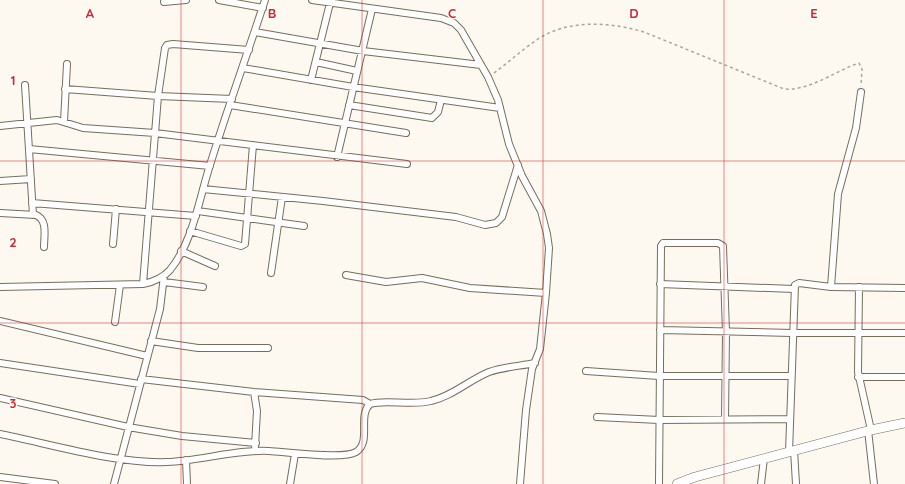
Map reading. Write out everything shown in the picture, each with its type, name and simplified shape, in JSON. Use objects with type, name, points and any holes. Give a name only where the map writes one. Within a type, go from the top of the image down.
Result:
[{"type":"main road","points":[[677,484],[695,477],[764,458],[869,430],[905,423]]},
{"type":"street","points":[[164,2],[186,0]]},
{"type":"street","points":[[219,0],[263,8]]},
{"type":"street","points":[[114,484],[160,308],[164,279],[181,251],[197,214],[218,140],[265,0]]},
{"type":"street","points":[[312,0],[448,20],[461,30],[488,77],[500,108],[509,144],[540,211],[547,234],[548,248],[546,293],[540,349],[532,368],[526,410],[520,484]]},
{"type":"street","points":[[311,80],[330,3]]},
{"type":"street","points":[[337,156],[372,9]]},
{"type":"street","points":[[255,32],[320,42],[362,51],[481,65]]},
{"type":"street","points":[[143,284],[158,96],[165,48],[167,45],[172,44],[249,50]]},
{"type":"street","points":[[316,62],[357,71]]},
{"type":"street","points":[[64,122],[67,64]]},
{"type":"street","points":[[243,68],[353,87],[500,108]]},
{"type":"street","points":[[25,85],[33,215]]},
{"type":"street","points":[[65,89],[231,102],[344,124],[406,133]]},
{"type":"street","points":[[831,286],[838,194],[856,128],[861,92]]},
{"type":"street","points":[[349,105],[432,118],[438,112],[441,100]]},
{"type":"street","points":[[0,126],[54,120],[83,128],[155,133],[407,164]]},
{"type":"street","points":[[190,231],[244,246],[246,242],[253,145]]},
{"type":"street","points":[[29,149],[210,166]]},
{"type":"street","points":[[204,189],[456,217],[485,225],[500,221],[518,165]]},
{"type":"street","points":[[0,181],[30,179]]},
{"type":"street","points":[[271,273],[282,197]]},
{"type":"street","points":[[32,203],[248,218],[304,226]]},
{"type":"street","points":[[113,244],[116,209]]},
{"type":"street","points":[[0,213],[39,216],[44,221],[44,247]]},
{"type":"street","points":[[659,484],[660,284],[661,246],[664,242],[718,242],[724,248],[726,332],[724,419]]},
{"type":"street","points":[[181,251],[215,266]]},
{"type":"street","points":[[346,275],[386,282],[422,278],[477,289],[546,293]]},
{"type":"street","points":[[0,287],[143,284],[164,279],[203,287]]},
{"type":"street","points":[[796,484],[790,419],[792,333],[795,285],[799,283],[831,286],[905,288]]},
{"type":"street","points":[[660,284],[794,289]]},
{"type":"street","points":[[115,322],[120,285]]},
{"type":"street","points":[[859,287],[858,376],[869,430],[874,484]]},
{"type":"street","points":[[0,321],[147,356]]},
{"type":"street","points":[[660,330],[792,333],[905,333]]},
{"type":"street","points":[[151,341],[198,348],[268,348]]},
{"type":"street","points":[[0,363],[140,382],[363,400],[370,404],[379,402],[411,404],[431,401],[444,397],[490,372],[535,363]]},
{"type":"street","points":[[586,371],[659,376],[791,376]]},
{"type":"street","points":[[858,376],[905,378]]},
{"type":"street","points":[[254,392],[257,411],[255,451]]},
{"type":"street","points":[[0,398],[128,427],[182,436],[256,443]]},
{"type":"street","points":[[0,434],[120,458],[158,462],[255,451],[295,454],[348,454],[357,451],[363,441],[366,413],[370,404]]},
{"type":"street","points":[[597,417],[659,420],[790,419]]},
{"type":"street","points":[[290,484],[295,454]]},
{"type":"street","points":[[761,484],[764,458]]},
{"type":"street","points":[[186,460],[187,484]]},
{"type":"street","points":[[0,477],[55,484]]},
{"type":"path","points":[[488,77],[537,39],[556,30],[586,24],[622,26],[644,32],[730,69],[784,89],[792,90],[802,87],[859,63],[862,69],[861,92]]}]
